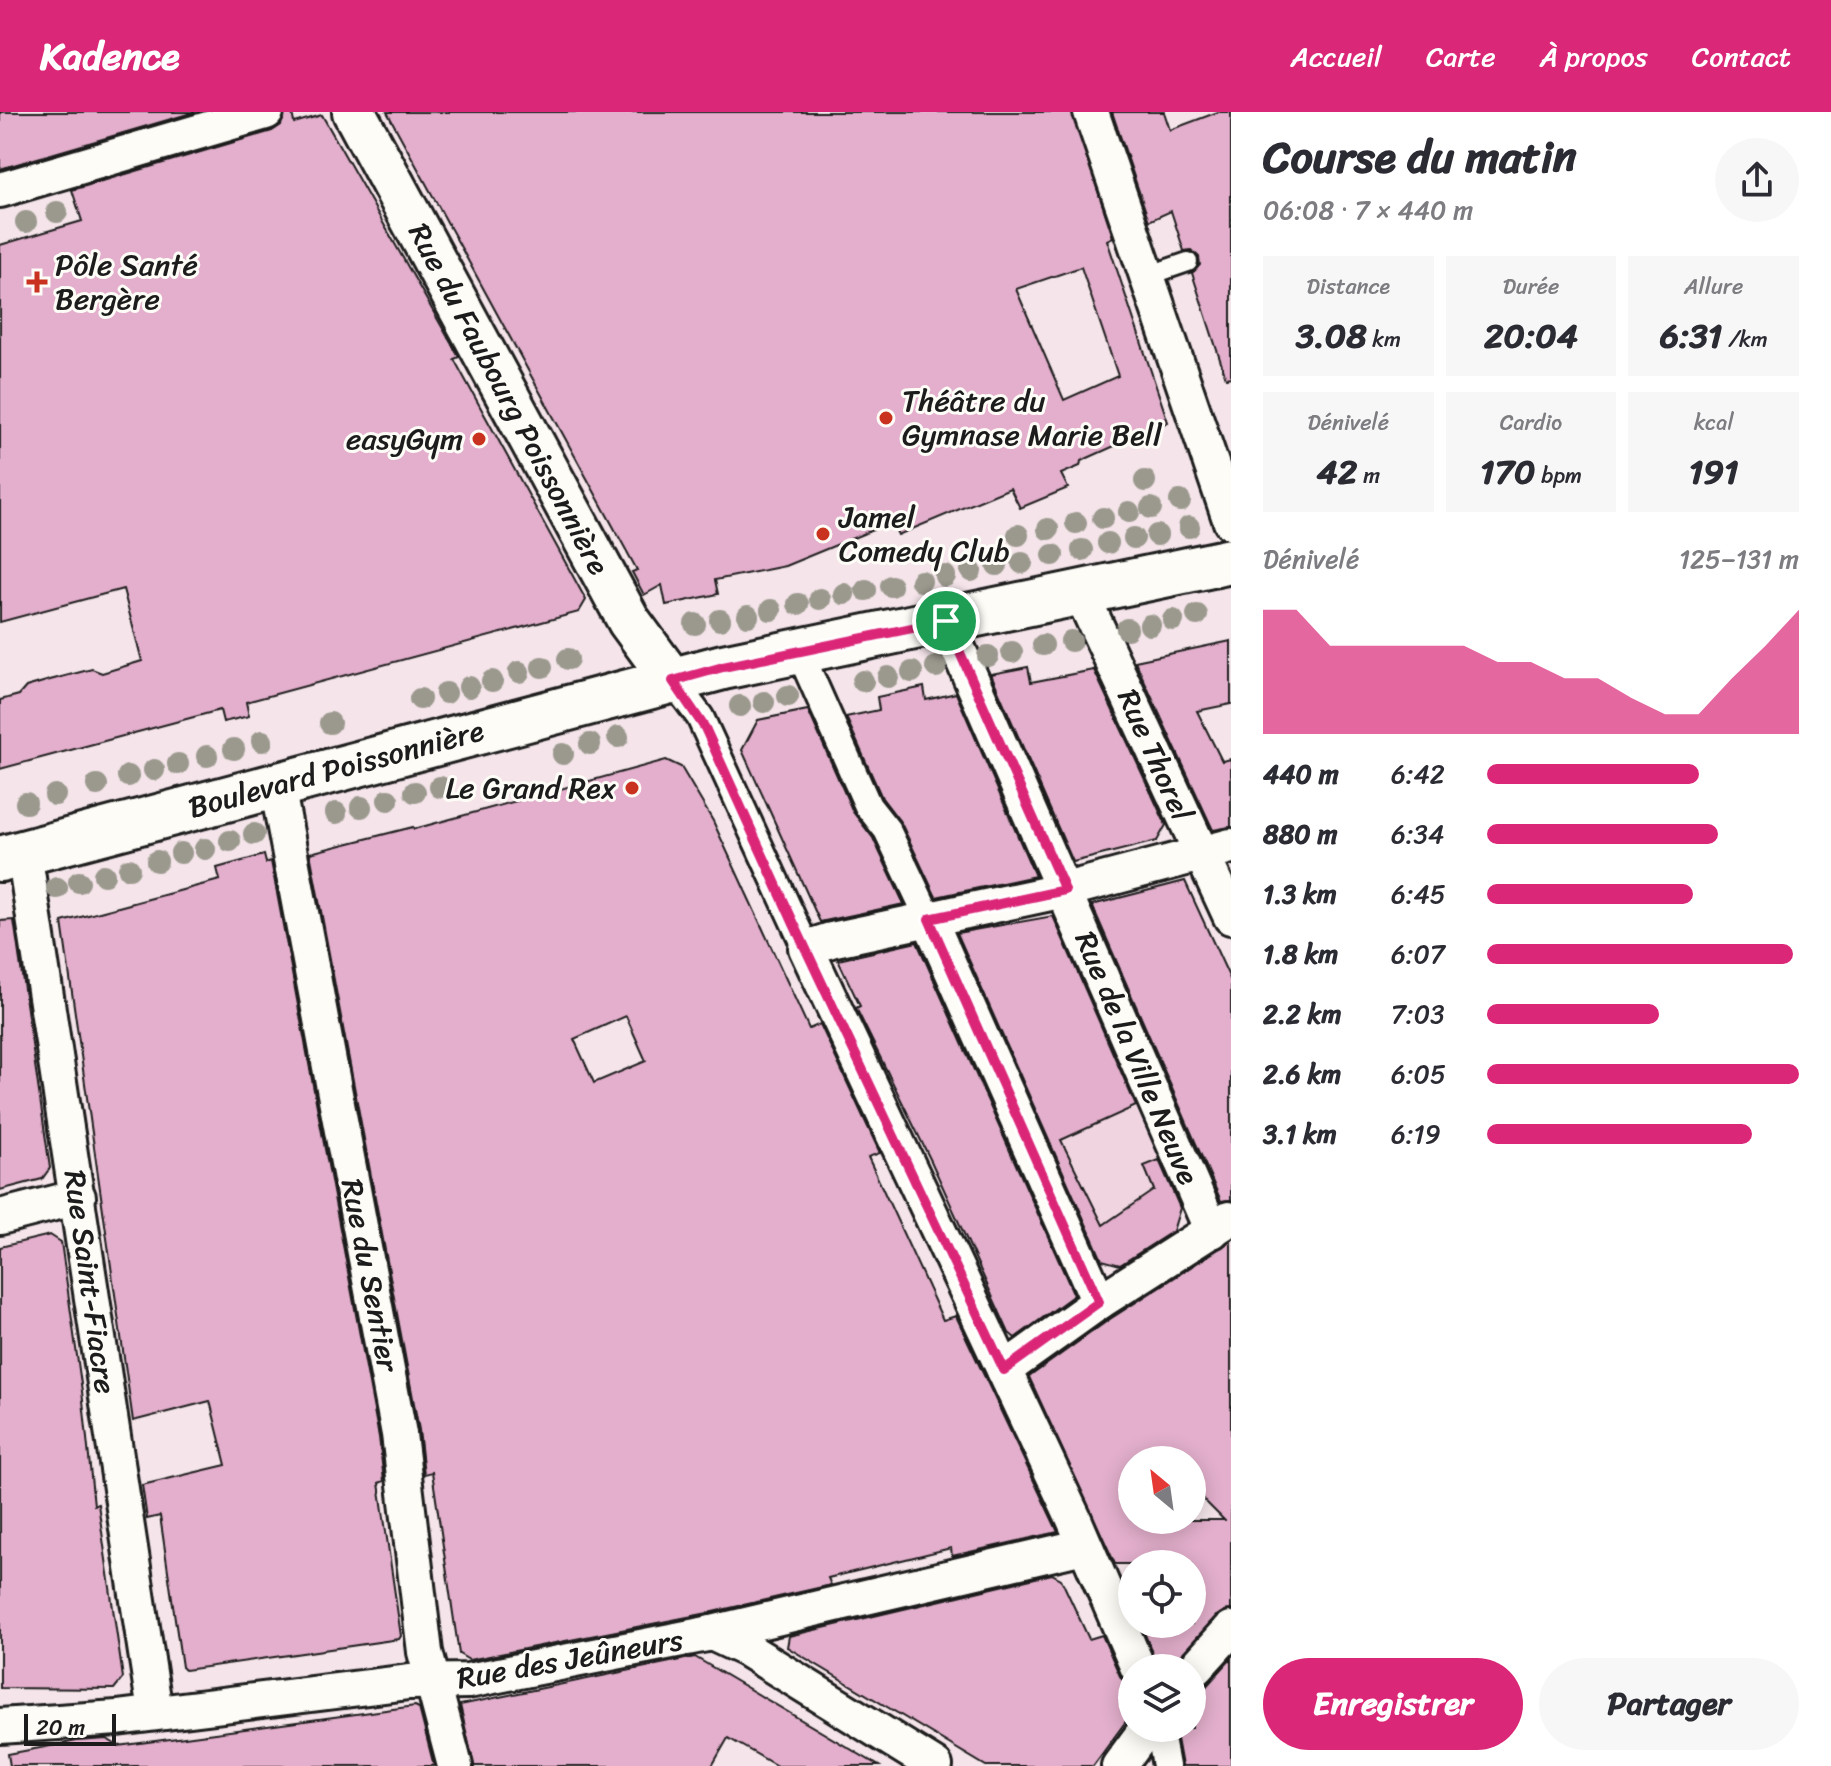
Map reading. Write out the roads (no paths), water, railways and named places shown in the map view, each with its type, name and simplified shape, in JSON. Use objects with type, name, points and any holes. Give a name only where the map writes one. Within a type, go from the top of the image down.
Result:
[{"type":"main road","name":"Boulevard Poissonnière","points":[[12,856],[723,667],[1231,561]]},
{"type":"street","points":[[0,190],[266,112]]},
{"type":"street","name":"Rue du Faubourg Poissonnière","points":[[354,112],[629,621],[673,681]]},
{"type":"street","points":[[1091,112],[1231,522]]},
{"type":"street","name":"Rue Thorel","points":[[1081,593],[1216,850],[1231,917]]},
{"type":"street","name":"Rue de la Ville Neuve","points":[[946,621],[1065,890],[1222,1224]]},
{"type":"street","points":[[800,653],[868,806],[887,830],[929,919],[1099,1302]]},
{"type":"street","points":[[673,681],[700,717],[1004,1370],[1132,1654]]},
{"type":"street","name":"Rue du Sentier","points":[[277,785],[399,1434],[431,1682],[455,1766]]},
{"type":"street","points":[[806,948],[1065,890],[1216,850]]},
{"type":"street","name":"Rue Saint-Fiacre","points":[[12,856],[78,1197],[155,1712]]},
{"type":"street","points":[[0,1217],[78,1197]]},
{"type":"street","points":[[1004,1370],[1099,1302],[1222,1224]]},
{"type":"street","name":"Rue des Jeûneurs","points":[[0,1726],[117,1718],[409,1682],[468,1681],[712,1633],[1084,1546]]},
{"type":"street","points":[[1206,1657],[1231,1629]]},
{"type":"street","points":[[712,1633],[746,1649],[935,1766]]},
{"type":"street","points":[[1119,1766],[1137,1742]]},
{"type":"street","points":[[1162,1742],[1166,1766]]},
{"type":"lane","points":[[1147,276],[1188,262]]},
{"type":"place","name":"Pôle Santé Bergère","points":[[37,282]]},
{"type":"place","name":"Théâtre du Gymnase Marie Bell","points":[[886,418]]},
{"type":"place","name":"easyGym","points":[[479,439]]},
{"type":"place","name":"Jamel Comedy Club","points":[[823,534]]},
{"type":"place","name":"Le Grand Rex","points":[[632,788]]}]
